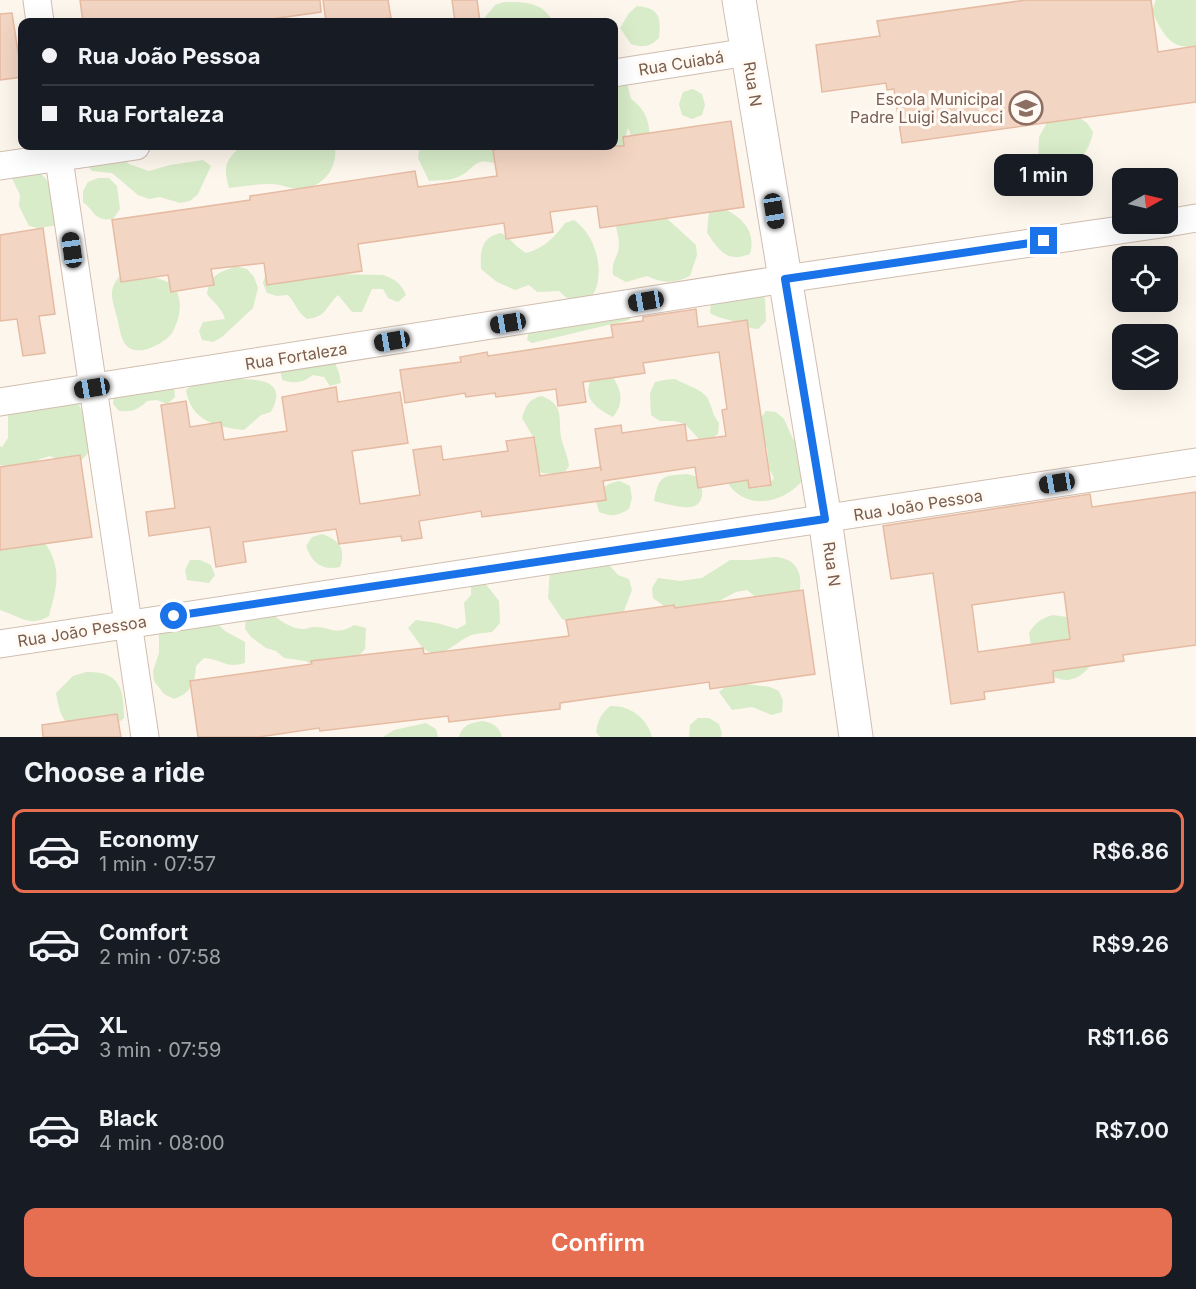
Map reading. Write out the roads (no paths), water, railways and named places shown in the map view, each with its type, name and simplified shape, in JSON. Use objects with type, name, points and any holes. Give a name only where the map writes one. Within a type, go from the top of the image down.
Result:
[{"type":"street","points":[[37,0],[39,18]]},
{"type":"street","name":"Rua N","points":[[739,0],[825,519],[856,737]]},
{"type":"street","name":"Rua Cuiabá","points":[[618,72],[748,52]]},
{"type":"street","points":[[0,166],[58,151],[74,150]]},
{"type":"street","points":[[58,151],[145,737]]},
{"type":"street","points":[[1178,221],[1196,218]]},
{"type":"street","name":"Rua Fortaleza","points":[[0,402],[785,279],[1112,231]]},
{"type":"street","name":"Rua João Pessoa","points":[[0,644],[1196,462]]},
{"type":"place","name":"Escola Municipal Padre Luigi Salvucci","points":[[1026,108]]}]
